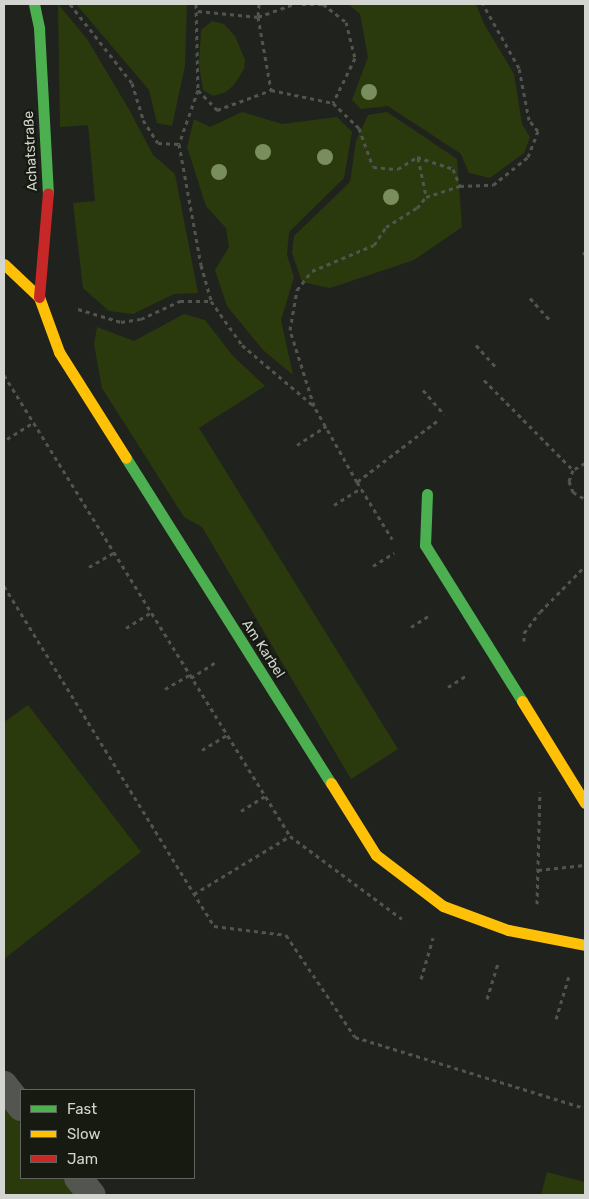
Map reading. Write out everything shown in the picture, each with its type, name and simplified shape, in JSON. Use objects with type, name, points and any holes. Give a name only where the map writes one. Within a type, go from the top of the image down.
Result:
[{"type":"street","name":"Achatstraße","points":[[34,4],[39,28],[49,204],[40,297]]},
{"type":"street","name":"Am Karbel","points":[[4,264],[40,297],[59,352],[376,855],[443,906],[508,930],[536,937],[582,944]]},
{"type":"street","points":[[427,494],[425,546],[585,803]]},
{"type":"street","points":[[4,1085],[20,1106]]},
{"type":"street","points":[[79,1179],[92,1195]]},
{"type":"path","points":[[70,4],[132,82],[143,120],[158,143],[179,144]]},
{"type":"path","points":[[196,4],[198,11],[198,90],[179,144],[201,265],[211,301],[242,345],[314,406]]},
{"type":"path","points":[[259,4],[258,17],[271,90]]},
{"type":"path","points":[[198,11],[258,17],[293,4]]},
{"type":"path","points":[[302,4],[323,4],[346,22],[355,58],[333,103]]},
{"type":"path","points":[[437,421],[357,482],[314,406],[290,330],[296,290],[312,271],[374,245],[386,227],[417,208],[426,197],[460,186],[493,185],[528,157],[538,131],[529,120],[519,68],[483,4]]},
{"type":"path","points":[[198,90],[217,110],[271,90],[333,103],[359,128],[373,166],[398,169],[417,157]]},
{"type":"path","points":[[417,157],[453,169],[460,186]]},
{"type":"path","points":[[417,157],[426,197]]},
{"type":"path","points":[[40,297],[120,322],[141,319],[180,301],[211,301]]},
{"type":"path","points":[[530,298],[551,321]]},
{"type":"path","points":[[476,345],[497,368]]},
{"type":"path","points":[[4,375],[112,553],[290,836],[407,922],[443,906]]},
{"type":"path","points":[[484,380],[573,470]]},
{"type":"path","points":[[424,390],[444,414]]},
{"type":"path","points":[[7,439],[33,423]]},
{"type":"path","points":[[297,445],[326,426]]},
{"type":"path","points":[[585,463],[573,470],[570,487],[577,496],[585,499]]},
{"type":"path","points":[[334,506],[361,488]]},
{"type":"path","points":[[373,566],[398,550]]},
{"type":"path","points":[[89,567],[112,553]]},
{"type":"path","points":[[524,649],[524,633],[529,626],[585,566]]},
{"type":"path","points":[[4,586],[214,926],[286,935],[355,1037],[585,1108]]},
{"type":"path","points":[[411,627],[435,612]]},
{"type":"path","points":[[126,628],[150,614]]},
{"type":"path","points":[[448,687],[472,672]]},
{"type":"path","points":[[165,690],[189,674]]},
{"type":"path","points":[[202,750],[227,735]]},
{"type":"path","points":[[536,937],[540,786]]},
{"type":"path","points":[[241,812],[265,796]]},
{"type":"path","points":[[194,894],[290,836]]},
{"type":"path","points":[[538,870],[585,865]]},
{"type":"path","points":[[421,979],[443,906]]},
{"type":"path","points":[[487,998],[508,930]]},
{"type":"path","points":[[556,1019],[582,944]]},
{"type":"green space","points":[[58,4],[87,39],[130,111],[153,155],[175,174],[198,293],[174,294],[133,314],[109,311],[83,288],[73,203],[95,201],[88,125],[60,127]]},
{"type":"green space","points":[[76,4],[187,4],[185,66],[172,126],[157,123],[149,90]]},
{"type":"green space","points":[[348,4],[476,4],[484,24],[514,74],[522,124],[530,137],[524,153],[490,178],[469,173],[461,154],[388,106],[361,109],[352,100],[368,57],[360,14]]},
{"type":"green space","points":[[212,21],[224,24],[235,36],[245,60],[244,69],[234,85],[226,92],[213,96],[203,90],[199,65],[201,30]]},
{"type":"green space","points":[[242,112],[282,124],[337,117],[352,132],[344,178],[289,232],[287,255],[294,277],[281,320],[293,375],[263,350],[227,306],[215,270],[229,247],[226,228],[206,206],[187,147],[194,119],[210,127]]},
{"type":"green space","points":[[387,112],[457,159],[462,227],[414,260],[330,288],[302,282],[292,253],[294,236],[350,182],[356,141],[368,115]]},
{"type":"green space","points":[[184,314],[205,320],[233,356],[265,386],[199,428],[398,749],[351,779],[202,527],[184,517],[102,388],[94,344],[97,327],[134,341]]},
{"type":"green space","points":[[28,705],[141,852],[4,959],[4,722]]},
{"type":"green space","points":[[4,1104],[20,1123],[20,1179],[65,1179],[77,1195],[4,1195]]},
{"type":"green space","points":[[547,1172],[585,1182],[585,1195],[541,1195]]},
{"type":"traffic: fast","points":[[34,4],[39,28],[48,193]]},
{"type":"traffic: fast","points":[[126,458],[331,783]]},
{"type":"traffic: fast","points":[[427,494],[425,545],[522,701]]},
{"type":"traffic: slow","points":[[4,264],[39,297],[59,352],[126,458]]},
{"type":"traffic: slow","points":[[522,701],[585,803]]},
{"type":"traffic: slow","points":[[331,783],[376,855],[443,906],[508,930],[585,945]]},
{"type":"traffic: jam","points":[[39,297],[48,193]]}]
